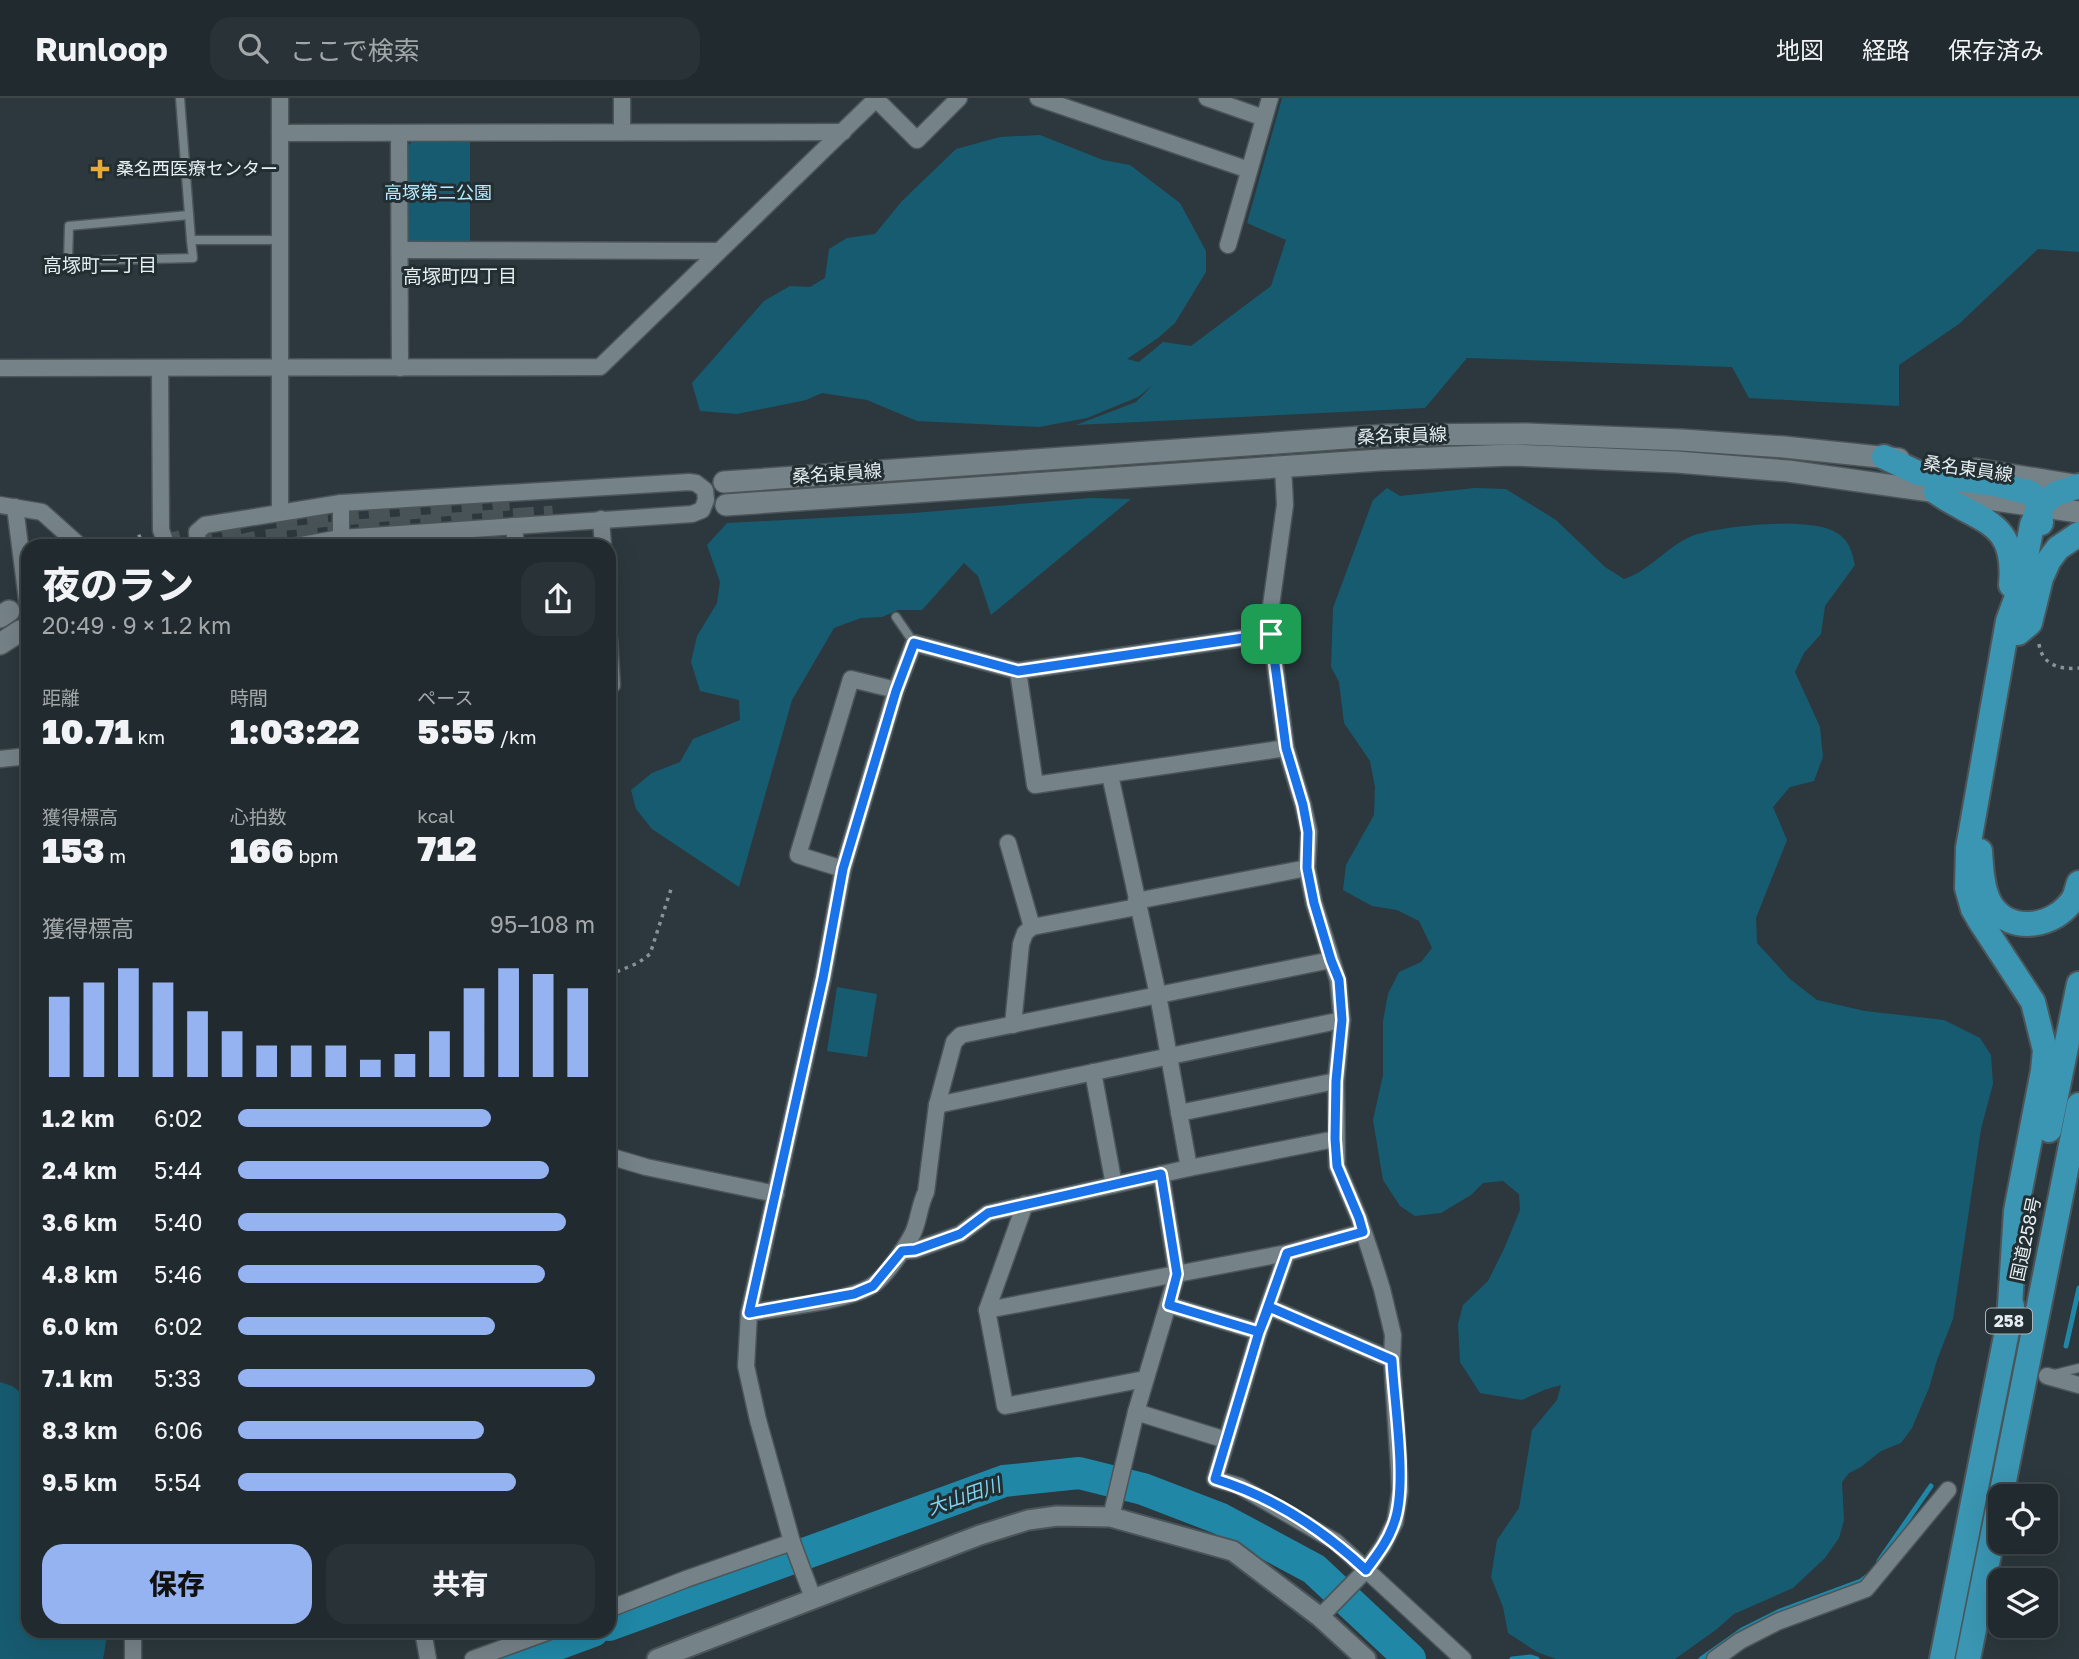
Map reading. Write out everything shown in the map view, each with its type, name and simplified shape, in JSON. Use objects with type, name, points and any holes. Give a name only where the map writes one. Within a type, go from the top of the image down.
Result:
[{"type":"highway","points":[[1884,457],[1918,472],[1995,484],[2031,493],[2040,506]]},
{"type":"highway","points":[[2079,486],[2055,494],[2040,506],[2032,524],[2020,588],[2021,631],[1980,845],[1984,882],[1990,903],[2001,916],[2013,923],[2028,925],[2060,914],[2074,898],[2079,883]]},
{"type":"highway","points":[[1936,492],[1958,507],[1981,517],[2004,536],[2021,631],[1968,848],[1968,888],[1973,909],[2033,1002],[2045,1050],[2016,1211],[2009,1321]]},
{"type":"highway","points":[[2021,631],[2030,623],[2041,578],[2049,560],[2058,548],[2079,534]]},
{"type":"highway","name":"国道258号","points":[[1941,1659],[2079,984]]},
{"type":"highway","name":"国道258号","points":[[2004,1484],[2079,1105]]},
{"type":"highway","name":"国道258号","points":[[1968,1659],[1990,1554]]},
{"type":"main road","name":"桑名東員線","points":[[724,482],[1388,435],[1526,434],[1784,447],[1884,457],[2079,486]]},
{"type":"main road","name":"桑名東員線","points":[[726,505],[1380,460],[1511,455],[1635,460],[1788,471],[2079,512]]},
{"type":"main road","points":[[0,644],[20,631]]},
{"type":"street","points":[[279,98],[280,512]]},
{"type":"street","points":[[622,98],[622,132]]},
{"type":"street","points":[[0,368],[600,367],[877,99],[917,140],[960,98]]},
{"type":"street","points":[[1038,98],[1058,101],[1249,170]]},
{"type":"street","points":[[1207,98],[1264,118]]},
{"type":"street","points":[[1228,244],[1270,98]]},
{"type":"street","points":[[280,133],[843,132]]},
{"type":"street","points":[[399,133],[400,368]]},
{"type":"street","points":[[400,250],[719,251]]},
{"type":"street","points":[[160,368],[161,530],[164,539]]},
{"type":"street","points":[[1283,467],[1285,505],[1270,614],[1271,634],[1286,748],[1308,832],[1307,868],[1331,960],[1339,980],[1342,1020],[1336,1081],[1337,1166],[1359,1218],[1382,1289],[1393,1335],[1392,1360],[1400,1491],[1395,1522],[1383,1546],[1366,1570],[1320,1617]]},
{"type":"street","points":[[196,539],[197,532],[205,525],[341,503],[689,482],[696,483],[705,490],[706,500],[702,510],[692,514],[601,519],[373,539]]},
{"type":"street","points":[[341,503],[341,539]]},
{"type":"street","points":[[12,612],[7,506],[42,512],[72,539]]},
{"type":"street","points":[[601,519],[602,539]]},
{"type":"street","points":[[514,526],[515,539]]},
{"type":"street","points":[[811,1594],[793,1545],[758,1420],[746,1366],[749,1313],[823,978],[843,869],[896,691],[914,643],[1018,671],[1271,634]]},
{"type":"street","points":[[1018,671],[1035,785],[1286,748]]},
{"type":"street","points":[[843,869],[798,855],[851,679],[896,691]]},
{"type":"street","points":[[0,759],[21,758]]},
{"type":"street","points":[[1110,775],[1157,995],[1189,1168]]},
{"type":"street","points":[[1008,843],[1032,927]]},
{"type":"street","points":[[1013,1025],[1021,944],[1025,933],[1032,927],[1307,868]]},
{"type":"street","points":[[749,1313],[854,1294],[873,1286],[902,1251],[914,1232],[920,1204],[926,1192],[937,1105],[954,1042],[961,1035],[1331,960]]},
{"type":"street","points":[[937,1105],[1342,1020]]},
{"type":"street","points":[[1093,1072],[1114,1185]]},
{"type":"street","points":[[1179,1113],[1336,1081]]},
{"type":"street","points":[[902,1251],[915,1250],[960,1234],[988,1213],[1335,1139]]},
{"type":"street","points":[[616,1158],[646,1167],[776,1194]]},
{"type":"street","points":[[1113,1509],[1136,1412],[1177,1274],[1161,1174]]},
{"type":"street","points":[[1025,1204],[987,1310],[1005,1406],[1145,1379]]},
{"type":"street","points":[[987,1310],[1287,1253],[1363,1232]]},
{"type":"street","points":[[1287,1253],[1259,1332],[1215,1479],[1239,1486],[1336,1542],[1463,1659]]},
{"type":"street","points":[[1169,1305],[1259,1332]]},
{"type":"street","points":[[1269,1307],[1392,1360]]},
{"type":"street","points":[[2047,1376],[2079,1385]]},
{"type":"street","points":[[1136,1412],[1226,1440]]},
{"type":"street","points":[[1715,1659],[1740,1641],[1777,1622],[1866,1589],[1948,1489]]},
{"type":"street","points":[[657,1659],[811,1594],[980,1535],[1027,1520],[1113,1509],[1233,1551],[1320,1617],[1366,1659]]},
{"type":"street","points":[[616,1606],[686,1579],[793,1545]]},
{"type":"street","points":[[133,1638],[133,1659]]},
{"type":"street","points":[[424,1638],[428,1659]]},
{"type":"street","points":[[473,1659],[531,1638]]},
{"type":"lane","points":[[180,98],[193,258],[68,261],[69,226],[189,215]]},
{"type":"lane","points":[[191,240],[280,240]]},
{"type":"lane","points":[[896,617],[914,643]]},
{"type":"lane","points":[[2047,1376],[2079,1368]]},
{"type":"path","points":[[135,539],[161,530]]},
{"type":"path","points":[[2021,631],[2049,663],[2063,669],[2079,668]]},
{"type":"path","points":[[616,972],[638,963],[650,954],[672,886]]},
{"type":"green space","points":[[1282,98],[2079,98],[2079,252],[2038,249],[1959,324],[1899,365],[1899,406],[1749,398],[1732,367],[1467,358],[1425,408],[1076,425],[1136,402],[1153,385],[1138,397],[1087,418],[1039,427],[917,421],[867,400],[822,393],[806,400],[737,414],[700,411],[692,383],[764,301],[790,286],[810,287],[825,278],[829,249],[847,238],[875,234],[902,201],[956,149],[1000,137],[1040,135],[1103,160],[1130,165],[1180,203],[1206,251],[1206,272],[1175,323],[1127,359],[1139,362],[1163,342],[1191,346],[1271,286],[1286,240],[1247,223]]},
{"type":"green space","name":"高塚第二公園","points":[[413,141],[470,142],[470,244],[412,245],[407,239],[406,147]]},
{"type":"green space","points":[[1387,488],[1400,496],[1475,488],[1506,489],[1556,520],[1605,567],[1624,579],[1642,570],[1674,546],[1706,532],[1744,526],[1788,524],[1825,528],[1841,536],[1849,547],[1855,565],[1825,606],[1821,634],[1804,653],[1795,672],[1820,727],[1823,757],[1814,781],[1790,787],[1773,807],[1787,840],[1756,918],[1757,943],[1790,979],[1817,1000],[1865,1011],[1944,1020],[1980,1038],[1991,1055],[1993,1084],[1981,1129],[1953,1319],[1912,1428],[1901,1443],[1881,1451],[1849,1473],[1842,1482],[1844,1520],[1839,1538],[1825,1558],[1793,1588],[1734,1614],[1675,1659],[1556,1659],[1537,1652],[1508,1633],[1503,1607],[1491,1577],[1497,1540],[1519,1508],[1532,1430],[1557,1400],[1561,1385],[1522,1400],[1480,1393],[1460,1362],[1458,1324],[1463,1305],[1488,1281],[1504,1249],[1520,1210],[1519,1194],[1503,1181],[1483,1183],[1471,1195],[1441,1213],[1415,1216],[1400,1206],[1383,1180],[1373,1120],[1383,1075],[1383,1021],[1388,994],[1399,972],[1421,962],[1432,948],[1419,921],[1397,910],[1372,906],[1343,890],[1346,865],[1374,815],[1375,787],[1370,761],[1344,723],[1339,682],[1331,667],[1333,608],[1373,500]]},
{"type":"green space","points":[[1090,498],[1131,499],[991,615],[978,576],[964,563],[922,610],[898,610],[882,617],[861,618],[834,628],[792,700],[739,887],[652,829],[636,809],[631,790],[652,773],[680,762],[693,739],[740,720],[739,700],[700,691],[691,662],[697,636],[717,603],[720,582],[707,545],[727,523],[914,513]]},
{"type":"green space","points":[[837,987],[877,994],[867,1057],[827,1051]]},
{"type":"green space","points":[[0,1382],[21,1393],[21,1638],[107,1638],[103,1659],[0,1659]]},
{"type":"waterway","points":[[2066,1346],[2079,1288]]},
{"type":"waterway","name":"大山田川","points":[[616,1622],[1004,1481],[1079,1473],[1143,1489],[1221,1519],[1314,1569],[1410,1659]]},
{"type":"waterway","points":[[1879,1561],[1931,1486]]},
{"type":"waterway","points":[[1701,1659],[1742,1630],[1780,1611],[1861,1581],[1869,1575]]},
{"type":"waterway","name":"大山田川","points":[[517,1659],[574,1638]]},
{"type":"waterway","points":[[1512,1659],[1537,1659]]},
{"type":"tunnel","points":[[276,521],[509,500]]},
{"type":"tunnel","points":[[274,539],[342,531],[553,516]]},
{"type":"tunnel","points":[[186,539],[240,526]]},
{"type":"place","name":"桑名西医療センター","points":[[100,169]]},
{"type":"district","name":"高塚町二丁目","points":[[100,265]]},
{"type":"district","name":"高塚町四丁目","points":[[460,276]]},
{"type":"route","points":[[1271,634],[1018,671],[914,643],[896,691],[843,869],[783,1167],[749,1313],[854,1294],[873,1286],[902,1251],[915,1250],[960,1234],[988,1213],[1161,1174],[1177,1274],[1169,1305],[1259,1332],[1269,1307],[1392,1360],[1400,1491],[1395,1522],[1383,1546],[1366,1570],[1336,1542],[1293,1515],[1239,1486],[1215,1479],[1259,1332],[1287,1253],[1363,1232],[1337,1166],[1336,1081],[1342,1020],[1339,980],[1314,903],[1307,868],[1308,832],[1286,748],[1271,634]]}]
